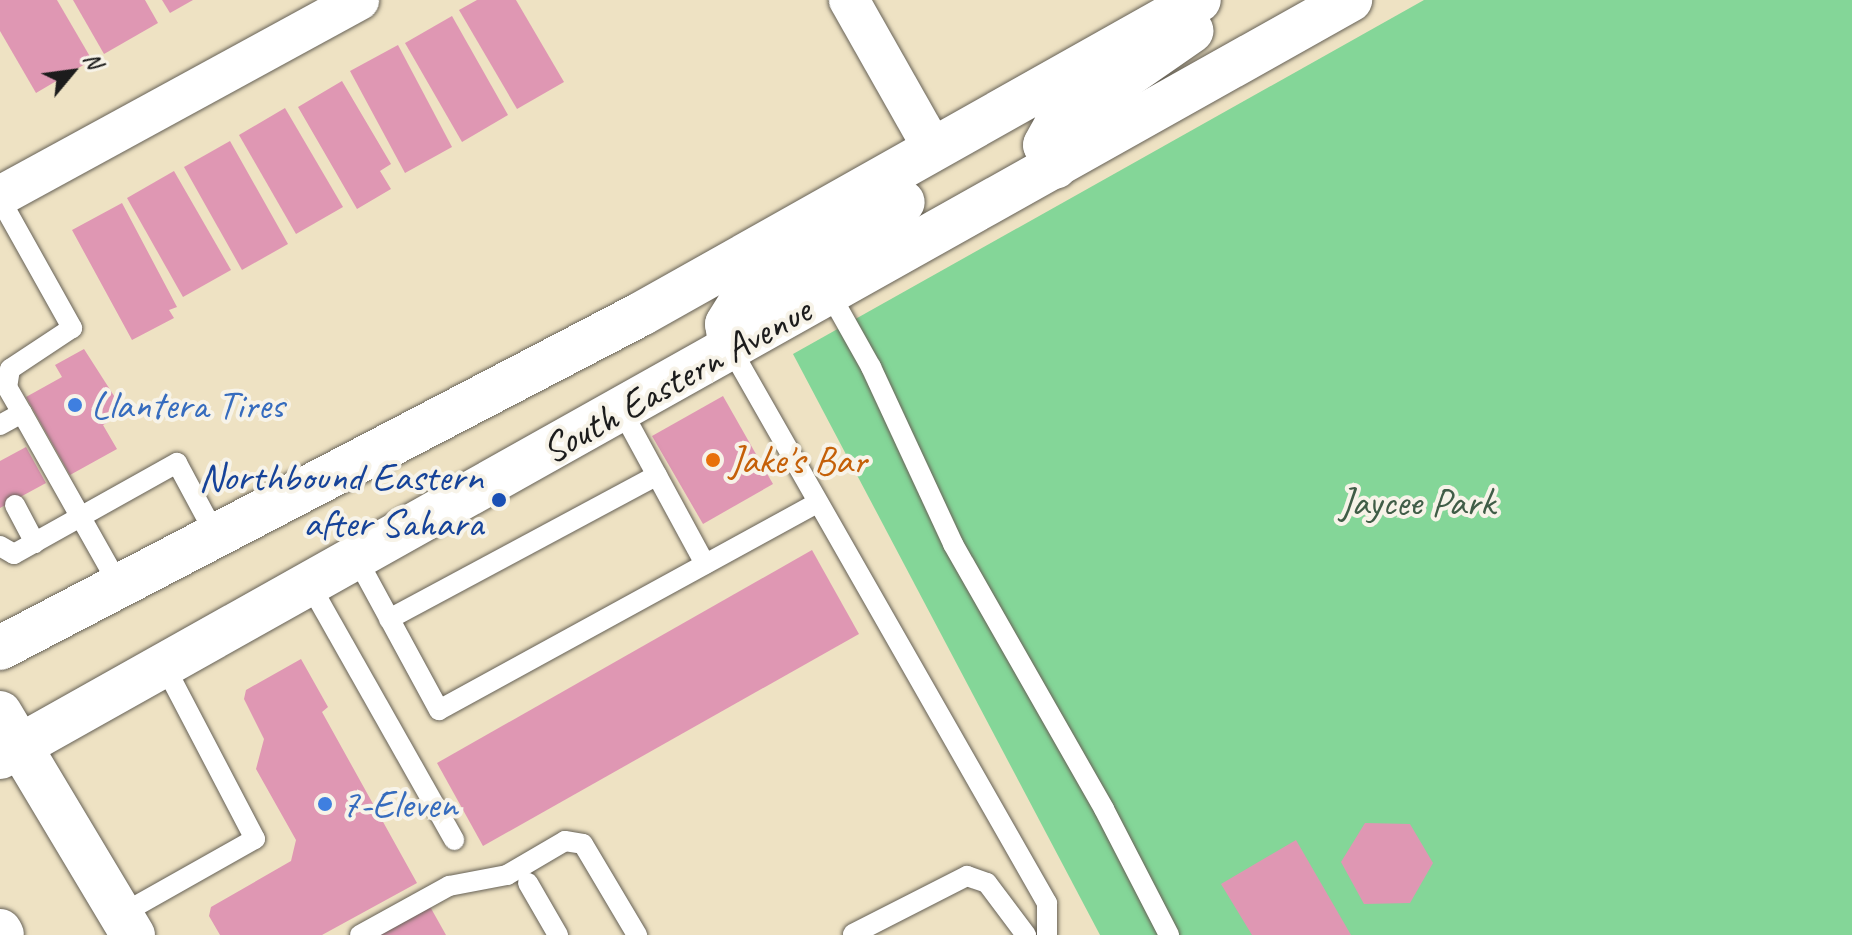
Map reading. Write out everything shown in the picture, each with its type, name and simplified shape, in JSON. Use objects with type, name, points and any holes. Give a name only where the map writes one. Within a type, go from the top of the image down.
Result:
[{"type":"main road","name":"South Eastern Avenue","points":[[0,648],[563,356],[1199,0]]},
{"type":"main road","points":[[1055,167],[1045,145],[1056,125],[1220,10],[1219,0]]},
{"type":"main road","name":"South Eastern Avenue","points":[[7,739],[165,667],[1350,0]]},
{"type":"main road","points":[[731,349],[727,324],[741,302],[906,200],[929,180],[934,150]]},
{"type":"main road","points":[[7,739],[126,925]]},
{"type":"street","points":[[0,197],[359,0]]},
{"type":"street","points":[[849,0],[934,150]]},
{"type":"lane","points":[[0,197],[72,328],[10,369],[7,387],[120,587]]},
{"type":"lane","points":[[830,294],[871,367],[953,544],[1104,809],[1169,935]]},
{"type":"lane","points":[[731,349],[1047,903],[1047,935]]},
{"type":"lane","points":[[622,411],[705,564]]},
{"type":"lane","points":[[0,425],[22,413]]},
{"type":"lane","points":[[0,546],[14,554],[177,463],[215,534]]},
{"type":"lane","points":[[389,619],[657,475]]},
{"type":"lane","points":[[357,559],[439,710],[817,503]]},
{"type":"lane","points":[[15,505],[35,543]]},
{"type":"lane","points":[[310,585],[454,840]]},
{"type":"lane","points":[[126,925],[255,839],[165,667]]},
{"type":"lane","points":[[360,935],[449,886],[507,875],[565,841],[583,844],[637,935]]},
{"type":"lane","points":[[853,934],[967,876],[987,883],[1026,935]]},
{"type":"lane","points":[[528,883],[558,935]]},
{"type":"green space","name":"Jaycee Park","points":[[1424,0],[1852,0],[1852,935],[1100,935],[793,354]]},
{"type":"building","points":[[0,0],[57,0],[92,60],[36,93],[0,31]]},
{"type":"building","points":[[73,0],[145,0],[158,23],[104,54]]},
{"type":"building","points":[[162,0],[193,0],[170,13]]},
{"type":"building","points":[[477,0],[516,0],[564,82],[517,109],[459,10]]},
{"type":"building","points":[[452,16],[508,115],[462,142],[405,43]]},
{"type":"building","points":[[398,45],[452,147],[405,173],[350,71]]},
{"type":"building","points":[[342,81],[391,164],[380,171],[391,189],[357,209],[298,107]]},
{"type":"building","points":[[285,108],[343,207],[296,234],[239,135]]},
{"type":"building","points":[[230,141],[288,244],[242,270],[184,167]]},
{"type":"building","points":[[174,171],[231,270],[183,297],[127,198]]},
{"type":"building","points":[[122,203],[177,307],[169,310],[174,318],[132,340],[72,230]]},
{"type":"building","name":"Llantera Tires","points":[[84,349],[125,413],[103,425],[117,449],[70,475],[26,397],[62,377],[55,365]]},
{"type":"building","name":"Jake's Bar","points":[[723,396],[773,484],[703,524],[652,436]]},
{"type":"building","points":[[26,447],[46,483],[0,508],[0,461]]},
{"type":"building","points":[[812,550],[859,634],[483,846],[437,763]]},
{"type":"building","name":"7-Eleven","points":[[301,659],[328,707],[322,712],[417,883],[322,935],[220,935],[209,916],[211,907],[291,861],[296,840],[256,769],[264,739],[244,699],[246,690]]},
{"type":"building","points":[[1365,823],[1410,824],[1433,863],[1410,903],[1364,904],[1341,862]]},
{"type":"building","points":[[1296,840],[1351,935],[1252,935],[1221,884]]},
{"type":"building","points":[[428,903],[446,935],[370,935]]},
{"type":"place","name":"Llantera Tires","points":[[75,405]]},
{"type":"place","name":"Jake's Bar","points":[[713,460]]},
{"type":"place","name":"Northbound Eastern after Sahara","points":[[499,500]]},
{"type":"place","name":"7-Eleven","points":[[325,804]]}]
